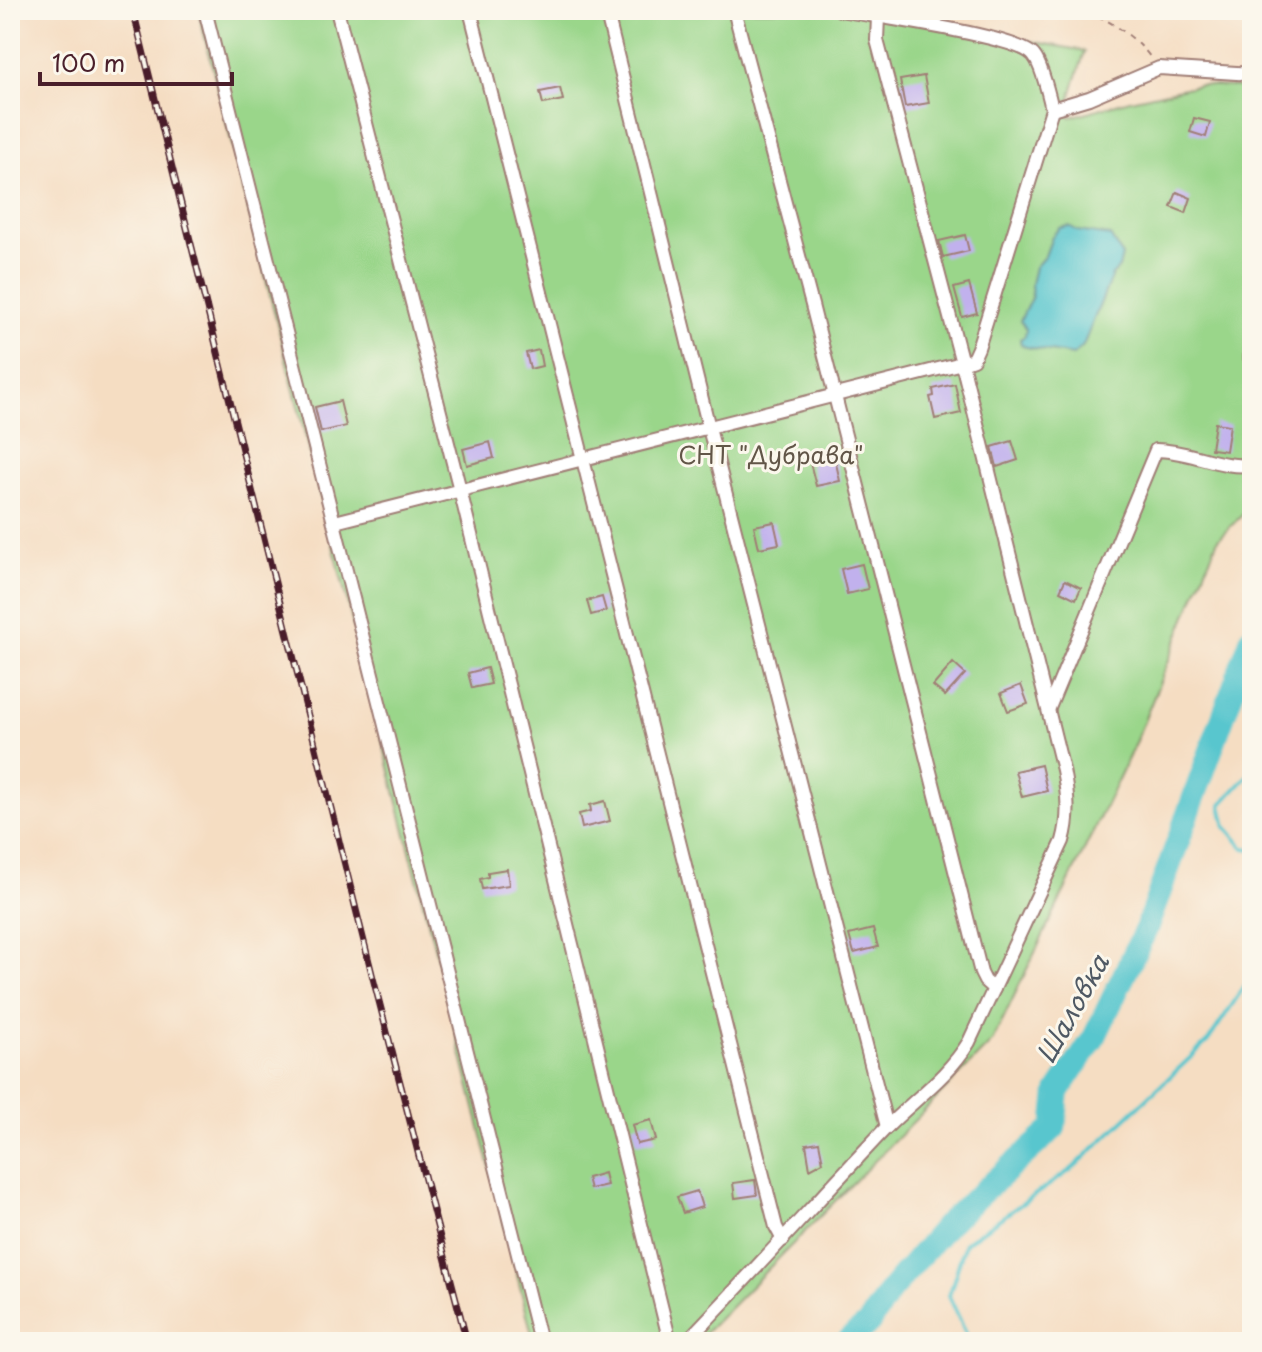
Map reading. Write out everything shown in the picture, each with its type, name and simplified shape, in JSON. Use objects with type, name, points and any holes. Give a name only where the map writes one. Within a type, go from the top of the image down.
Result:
[{"type":"street","points":[[205,10],[540,1342]]},
{"type":"street","points":[[337,10],[460,490],[670,1342]]},
{"type":"street","points":[[470,10],[776,1227],[783,1240]]},
{"type":"street","points":[[606,10],[887,1127]]},
{"type":"street","points":[[734,10],[981,973],[994,989]]},
{"type":"street","points":[[335,522],[973,359],[1052,109],[1036,57],[1028,50],[997,40],[840,10]]},
{"type":"street","points":[[686,1342],[887,1127],[960,1057],[1063,841],[1068,823],[1067,790],[1049,709],[877,40],[878,17]]},
{"type":"street","points":[[1052,109],[1089,98],[1159,68],[1252,74]]},
{"type":"street","points":[[1250,358],[1252,339]]},
{"type":"street","points":[[1049,709],[1156,450],[1177,450],[1237,467],[1252,465]]},
{"type":"path","points":[[1087,10],[1139,42],[1159,68]]},
{"type":"green space","name":"СНТ \"Дубрава\"","points":[[198,10],[857,10],[1085,51],[1065,114],[1071,117],[1199,85],[1252,88],[1252,505],[1218,539],[1133,748],[992,1042],[696,1342],[534,1342]]},
{"type":"water","points":[[1069,226],[1078,231],[1110,236],[1122,255],[1083,346],[1073,355],[1026,347],[1020,339],[1025,336],[1026,329],[1020,321],[1032,296],[1035,267],[1045,256],[1059,228]]},
{"type":"building","points":[[924,76],[929,103],[905,107],[900,80]]},
{"type":"building","points":[[560,88],[563,100],[543,104],[540,92]]},
{"type":"building","points":[[1194,118],[1210,122],[1206,137],[1190,132]]},
{"type":"building","points":[[1177,192],[1191,198],[1186,213],[1171,207]]},
{"type":"building","points":[[965,235],[969,251],[943,257],[939,241]]},
{"type":"building","points":[[969,284],[977,313],[962,317],[954,288]]},
{"type":"building","points":[[539,350],[542,366],[530,369],[526,353]]},
{"type":"building","points":[[955,384],[961,413],[935,419],[930,397],[934,396],[933,389]]},
{"type":"building","points":[[340,401],[346,426],[321,432],[315,407]]},
{"type":"building","points":[[1215,423],[1230,425],[1226,451],[1211,449]]},
{"type":"building","points":[[1012,441],[1018,460],[997,467],[992,447]]},
{"type":"building","points":[[490,442],[494,458],[467,465],[463,449]]},
{"type":"building","points":[[833,450],[840,481],[816,486],[808,455]]},
{"type":"building","points":[[774,522],[779,544],[759,548],[754,526]]},
{"type":"building","points":[[862,564],[868,589],[847,594],[841,569]]},
{"type":"building","points":[[1065,580],[1081,588],[1076,599],[1060,591]]},
{"type":"building","points":[[602,597],[606,611],[591,615],[587,601]]},
{"type":"building","points":[[953,663],[965,674],[945,696],[933,686]]},
{"type":"building","points":[[487,668],[491,684],[472,688],[468,673]]},
{"type":"building","points":[[1021,685],[1028,704],[1008,711],[1001,693]]},
{"type":"building","points":[[1041,765],[1047,791],[1022,797],[1015,771]]},
{"type":"building","points":[[605,801],[610,821],[582,828],[579,814],[591,811],[590,805]]},
{"type":"building","points":[[507,869],[509,885],[482,889],[480,879],[488,877],[488,872]]},
{"type":"building","points":[[873,929],[878,947],[854,953],[849,935]]},
{"type":"building","points":[[651,1120],[656,1140],[637,1144],[632,1125]]},
{"type":"building","points":[[819,1142],[823,1162],[810,1169],[806,1144]]},
{"type":"building","points":[[604,1173],[607,1185],[590,1189],[587,1178]]},
{"type":"building","points":[[755,1180],[757,1195],[735,1198],[733,1183]]},
{"type":"building","points":[[697,1191],[702,1207],[683,1213],[677,1197]]},
{"type":"waterway","name":"Шаловка","points":[[847,1342],[869,1323],[890,1291],[948,1223],[1054,1128],[1058,1092],[1095,1036],[1147,927],[1252,637]]},
{"type":"waterway","points":[[1252,771],[1221,805],[1226,827],[1244,848],[1252,849]]},
{"type":"waterway","points":[[1252,894],[1252,906]]},
{"type":"waterway","points":[[970,1342],[949,1296],[965,1243],[1072,1169],[1208,1041],[1252,975]]},
{"type":"railway","points":[[133,10],[373,978],[467,1342]]}]
